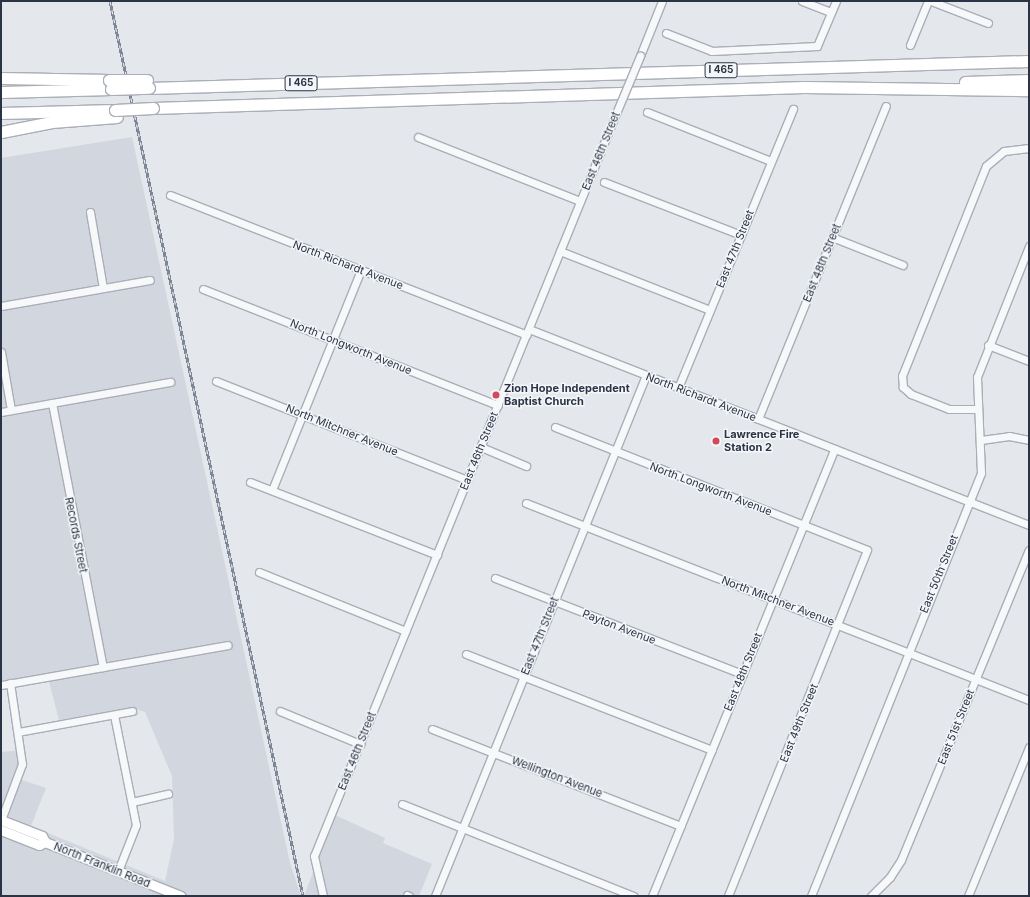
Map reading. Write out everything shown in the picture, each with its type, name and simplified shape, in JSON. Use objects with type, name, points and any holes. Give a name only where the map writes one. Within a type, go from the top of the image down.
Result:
[{"type":"highway","name":"I 465","points":[[1,92],[110,84],[191,85],[1029,61]]},
{"type":"highway","points":[[1,78],[110,84]]},
{"type":"highway","name":"I 465","points":[[1,113],[116,113],[236,106],[902,87],[1029,80]]},
{"type":"highway","points":[[902,87],[1029,90]]},
{"type":"highway","points":[[1,132],[52,122],[116,113]]},
{"type":"main road","name":"North Franklin Road","points":[[1,820],[42,836],[45,842],[182,896]]},
{"type":"main road","name":"North Franklin Road","points":[[1,830],[39,845],[45,842]]},
{"type":"street","name":"East 46th Street","points":[[323,896],[314,856],[662,1]]},
{"type":"street","points":[[802,1],[831,12]]},
{"type":"street","points":[[666,33],[712,50],[817,46],[836,1]]},
{"type":"street","points":[[910,45],[930,1],[988,24]]},
{"type":"street","name":"East 48th Street","points":[[758,419],[886,106]]},
{"type":"street","name":"East 47th Street","points":[[678,388],[793,109]]},
{"type":"street","points":[[647,112],[771,161]]},
{"type":"street","points":[[418,137],[580,201]]},
{"type":"street","points":[[978,409],[947,408],[911,394],[903,386],[902,373],[986,166],[998,154],[1029,148]]},
{"type":"street","points":[[604,182],[741,235]]},
{"type":"street","name":"North Richardt Avenue","points":[[170,196],[361,270],[646,375],[1029,525]]},
{"type":"street","points":[[90,212],[103,288]]},
{"type":"street","points":[[832,237],[903,265]]},
{"type":"street","name":"East 50th Street","points":[[811,896],[907,652],[982,468],[977,377],[988,345],[1029,246]]},
{"type":"street","points":[[560,251],[710,310]]},
{"type":"street","points":[[272,490],[361,270]]},
{"type":"street","points":[[1,306],[150,280]]},
{"type":"street","name":"North Longworth Avenue","points":[[203,289],[498,405]]},
{"type":"street","points":[[988,345],[1029,361]]},
{"type":"street","points":[[1,352],[11,410]]},
{"type":"street","name":"East 47th Street","points":[[435,896],[646,375]]},
{"type":"street","name":"North Mitchner Avenue","points":[[216,381],[467,480]]},
{"type":"street","points":[[1,412],[170,382]]},
{"type":"street","name":"Records Street","points":[[52,403],[103,667]]},
{"type":"street","name":"North Longworth Avenue","points":[[555,427],[615,452],[867,550]]},
{"type":"street","points":[[981,440],[1009,436],[1029,440]]},
{"type":"street","points":[[481,448],[526,466]]},
{"type":"street","name":"East 48th Street","points":[[652,896],[834,449]]},
{"type":"street","points":[[250,482],[437,555]]},
{"type":"street","name":"North Mitchner Avenue","points":[[526,502],[1029,700]]},
{"type":"street","name":"East 49th Street","points":[[728,896],[840,625],[867,550]]},
{"type":"street","name":"East 51st Street","points":[[871,896],[890,878],[901,860],[1029,550]]},
{"type":"street","points":[[259,572],[406,631]]},
{"type":"street","name":"Payton Avenue","points":[[495,578],[743,674]]},
{"type":"street","points":[[1,685],[228,645]]},
{"type":"street","points":[[466,654],[712,750]]},
{"type":"street","points":[[1,820],[22,764],[10,683]]},
{"type":"street","points":[[18,732],[132,711]]},
{"type":"street","points":[[280,711],[360,744]]},
{"type":"street","points":[[114,715],[136,825],[118,871]]},
{"type":"street","name":"Wellington Avenue","points":[[432,729],[681,826]]},
{"type":"street","points":[[968,896],[1029,747]]},
{"type":"street","points":[[132,802],[168,794]]},
{"type":"street","points":[[402,804],[633,896]]},
{"type":"shaded area","points":[[132,137],[290,863],[301,896],[1,896],[1,752],[25,750],[22,780],[46,788],[31,826],[165,881],[174,839],[172,776],[145,712],[133,708],[59,720],[48,678],[1,687],[1,158]]},
{"type":"shaded area","points":[[335,815],[385,838],[383,843],[432,864],[419,896],[304,896]]},
{"type":"railway","points":[[110,1],[303,896]]},
{"type":"place","name":"Zion Hope Independent Baptist Church","points":[[496,395]]},
{"type":"place","name":"Lawrence Fire Station 2","points":[[716,441]]}]
